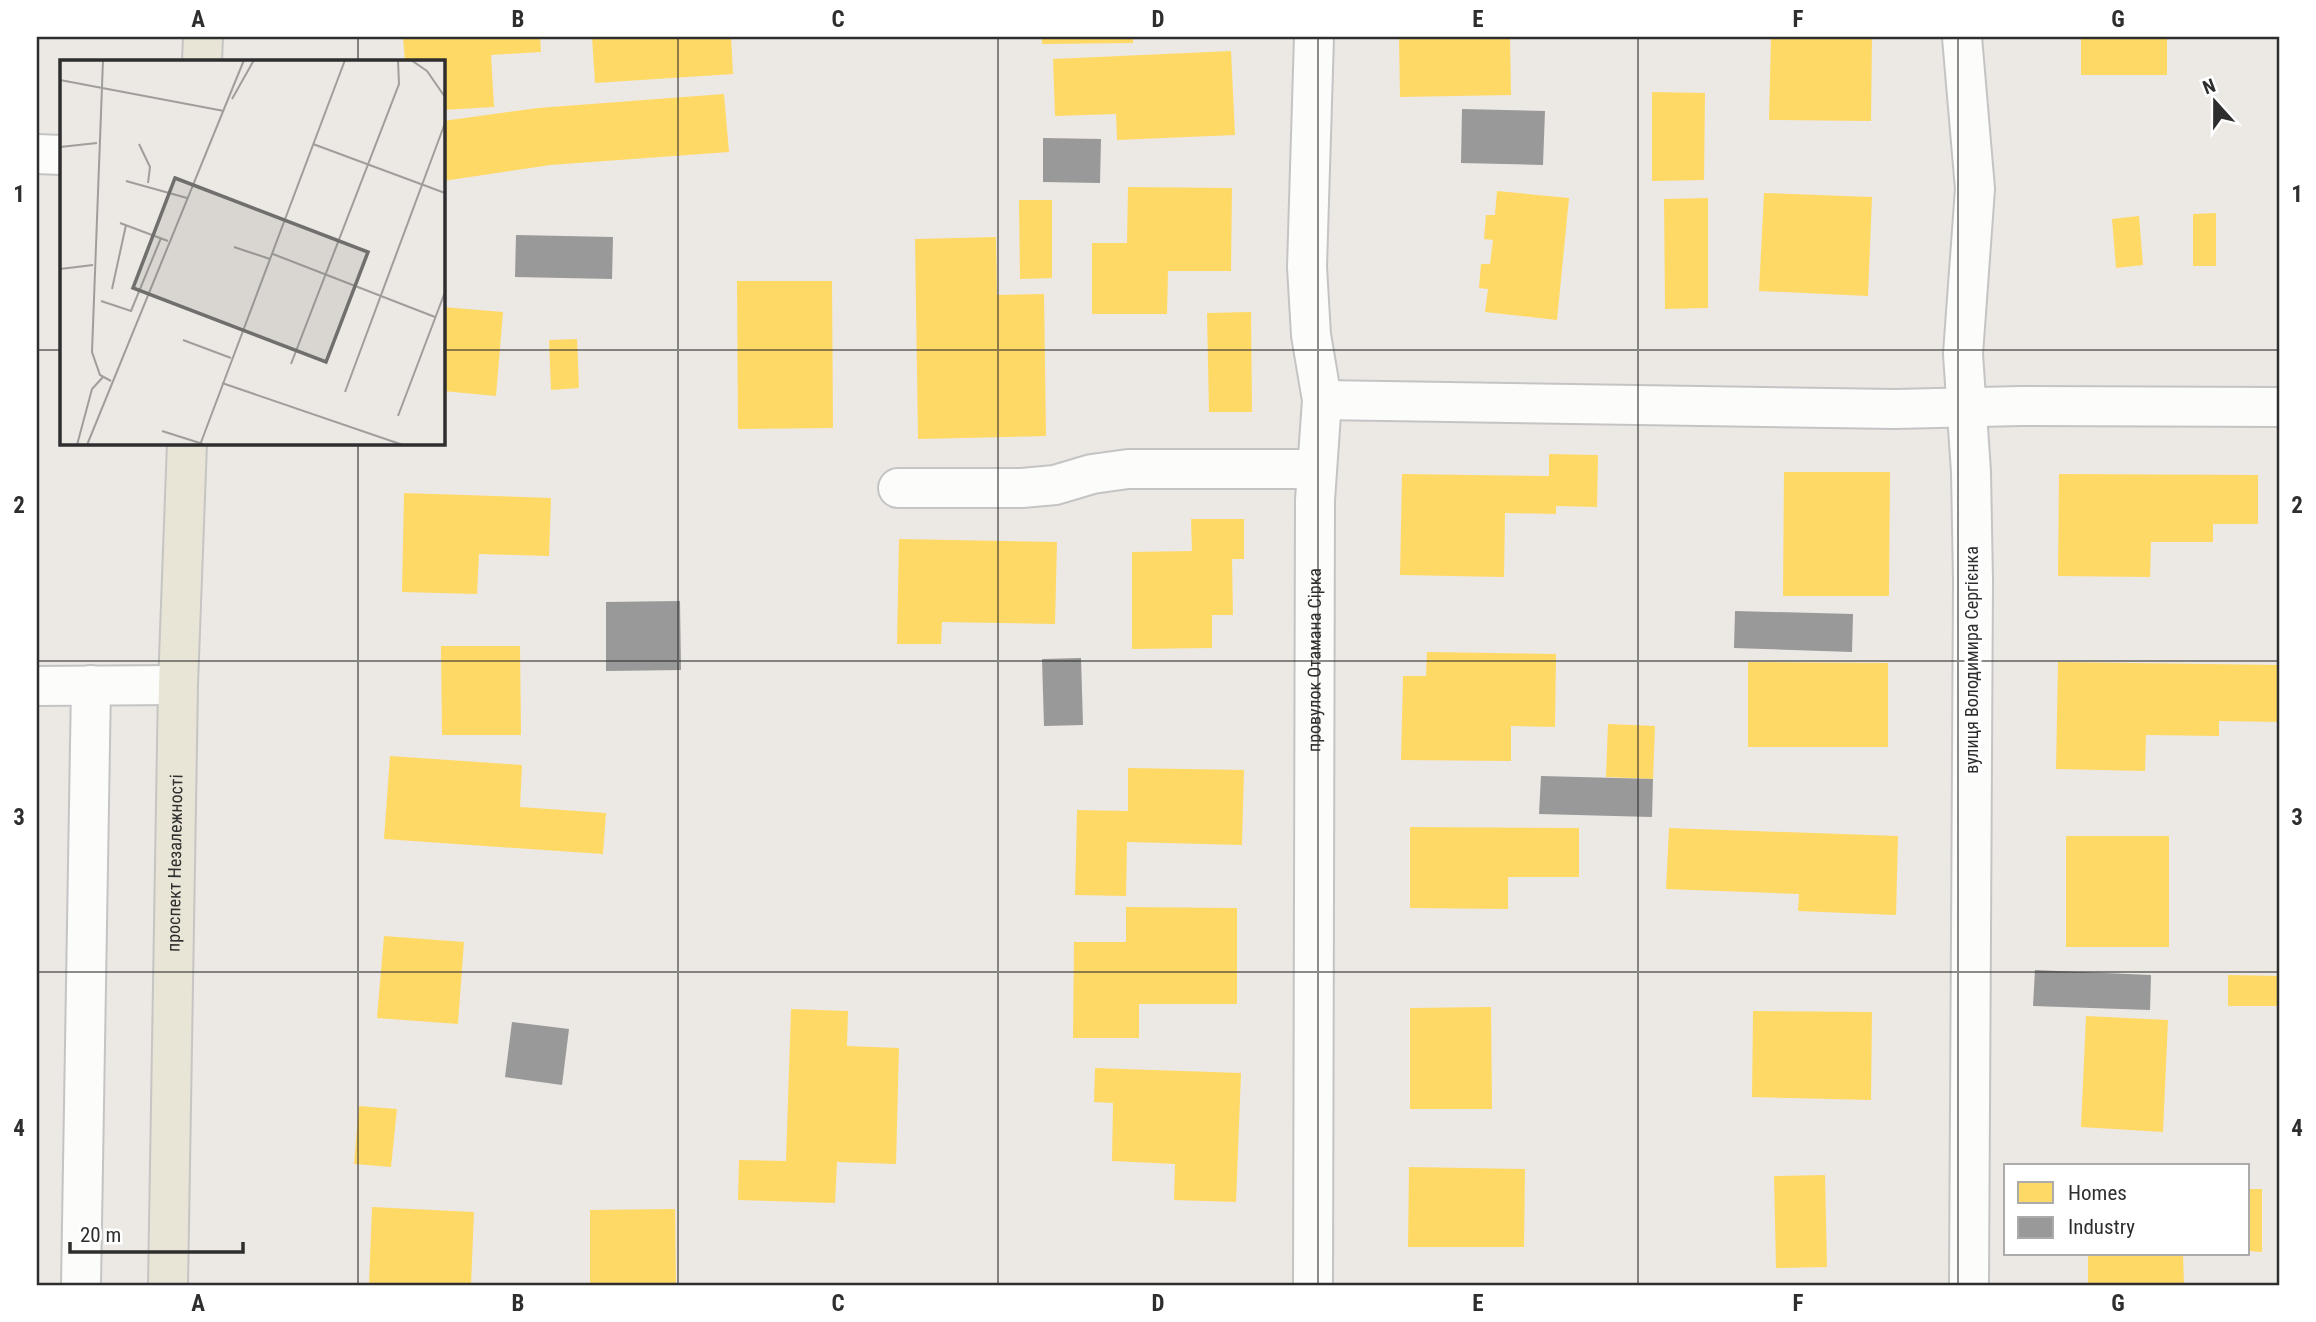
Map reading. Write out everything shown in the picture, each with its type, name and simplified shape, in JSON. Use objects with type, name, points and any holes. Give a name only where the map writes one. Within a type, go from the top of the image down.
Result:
[{"type":"main road","points":[[202,60],[203,37]]},
{"type":"main road","name":"проспект Незалежності","points":[[168,1285],[178,685],[187,444]]},
{"type":"street","name":"провулок Отамана Сірка","points":[[1312,1285],[1317,469],[1322,400],[1311,335],[1307,267],[1314,37]]},
{"type":"street","name":"вулиця Володимира Сергієнка","points":[[1962,37],[1975,189],[1963,354],[1973,581],[1969,1285]]},
{"type":"street","points":[[37,154],[60,155]]},
{"type":"street","points":[[1322,400],[1424,399],[1895,409],[2279,407]]},
{"type":"street","points":[[898,488],[1022,488],[1055,485],[1092,474],[1128,469],[1317,469]]},
{"type":"street","points":[[81,1285],[91,685]]},
{"type":"street","points":[[37,686],[178,685]]},
{"type":"building: Homes","points":[[403,37],[540,37],[541,52],[491,55],[494,107],[444,110],[444,60],[405,60]]},
{"type":"building: Homes","points":[[592,37],[731,37],[733,74],[595,83]]},
{"type":"building: Homes","points":[[1042,37],[1133,37],[1133,43],[1042,44]]},
{"type":"building: Homes","points":[[1399,37],[1510,37],[1511,95],[1400,97]]},
{"type":"building: Homes","points":[[1771,37],[1872,37],[1871,121],[1769,120]]},
{"type":"building: Homes","points":[[2081,37],[2167,37],[2167,75],[2081,75]]},
{"type":"building: Homes","points":[[1231,51],[1235,135],[1117,140],[1116,114],[1055,116],[1053,59]]},
{"type":"building: Homes","points":[[1652,92],[1705,93],[1704,180],[1652,181]]},
{"type":"building: Homes","points":[[724,94],[729,152],[550,165],[444,181],[444,121],[538,108]]},
{"type":"building: Homes","points":[[1128,187],[1232,188],[1231,271],[1168,271],[1167,314],[1092,314],[1092,243],[1127,243]]},
{"type":"building: Homes","points":[[1497,191],[1569,198],[1557,320],[1485,312],[1488,289],[1479,288],[1481,264],[1490,264],[1493,240],[1484,239],[1486,215],[1495,215]]},
{"type":"building: Homes","points":[[1764,193],[1872,197],[1868,296],[1759,291]]},
{"type":"building: Homes","points":[[1708,198],[1708,308],[1665,309],[1664,199]]},
{"type":"building: Homes","points":[[1019,200],[1052,200],[1052,278],[1020,279]]},
{"type":"building: Homes","points":[[2216,213],[2216,266],[2193,266],[2193,214]]},
{"type":"building: Homes","points":[[2139,216],[2143,265],[2116,268],[2112,219]]},
{"type":"building: Homes","points":[[996,237],[997,295],[1044,294],[1046,436],[918,439],[915,239]]},
{"type":"building: Homes","points":[[737,281],[832,281],[833,428],[738,429]]},
{"type":"building: Homes","points":[[444,307],[503,312],[496,396],[444,391]]},
{"type":"building: Homes","points":[[1251,312],[1252,412],[1209,412],[1207,313]]},
{"type":"building: Homes","points":[[577,339],[579,388],[551,390],[549,340]]},
{"type":"building: Homes","points":[[1549,454],[1598,455],[1597,507],[1556,506],[1556,514],[1505,513],[1504,577],[1400,575],[1402,474],[1549,476]]},
{"type":"building: Homes","points":[[1784,472],[1890,472],[1889,596],[1783,596]]},
{"type":"building: Homes","points":[[2059,474],[2258,475],[2258,524],[2213,524],[2213,542],[2151,542],[2150,577],[2058,576]]},
{"type":"building: Homes","points":[[404,493],[551,498],[549,556],[479,554],[477,594],[402,592]]},
{"type":"building: Homes","points":[[1191,519],[1244,519],[1244,559],[1232,559],[1233,615],[1212,615],[1212,648],[1132,649],[1132,552],[1192,551]]},
{"type":"building: Homes","points":[[899,539],[1057,542],[1055,624],[942,622],[941,644],[897,644]]},
{"type":"building: Homes","points":[[441,646],[520,646],[521,735],[442,735]]},
{"type":"building: Homes","points":[[1427,652],[1556,654],[1555,727],[1511,726],[1511,761],[1401,760],[1403,676],[1426,676]]},
{"type":"building: Homes","points":[[1748,662],[1888,663],[1888,747],[1748,747]]},
{"type":"building: Homes","points":[[2058,662],[2279,665],[2279,722],[2219,721],[2219,736],[2146,735],[2145,771],[2056,769]]},
{"type":"building: Homes","points":[[1608,724],[1655,726],[1653,779],[1606,777]]},
{"type":"building: Homes","points":[[390,756],[522,765],[520,807],[606,813],[603,854],[384,839]]},
{"type":"building: Homes","points":[[1128,768],[1244,770],[1242,845],[1127,842],[1126,896],[1075,895],[1077,810],[1128,811]]},
{"type":"building: Homes","points":[[1410,827],[1579,828],[1579,877],[1508,877],[1508,909],[1410,908]]},
{"type":"building: Homes","points":[[1669,828],[1898,836],[1896,915],[1798,911],[1799,894],[1666,889]]},
{"type":"building: Homes","points":[[2066,836],[2169,836],[2169,947],[2066,947]]},
{"type":"building: Homes","points":[[1126,907],[1237,908],[1237,1004],[1139,1004],[1139,1038],[1073,1038],[1074,942],[1126,942]]},
{"type":"building: Homes","points":[[384,936],[464,942],[458,1024],[377,1018]]},
{"type":"building: Homes","points":[[2228,975],[2279,976],[2279,1006],[2228,1006]]},
{"type":"building: Homes","points":[[1491,1007],[1492,1109],[1410,1109],[1410,1008]]},
{"type":"building: Homes","points":[[791,1009],[848,1011],[847,1046],[899,1048],[896,1164],[837,1162],[835,1203],[738,1200],[739,1160],[786,1161]]},
{"type":"building: Homes","points":[[1753,1011],[1872,1012],[1871,1100],[1752,1097]]},
{"type":"building: Homes","points":[[2086,1016],[2168,1020],[2163,1132],[2081,1127]]},
{"type":"building: Homes","points":[[1095,1068],[1241,1073],[1236,1202],[1174,1200],[1175,1164],[1112,1161],[1113,1103],[1094,1102]]},
{"type":"building: Homes","points":[[359,1106],[397,1109],[391,1167],[354,1164]]},
{"type":"building: Homes","points":[[1409,1167],[1525,1169],[1524,1247],[1408,1247]]},
{"type":"building: Homes","points":[[1825,1175],[1827,1267],[1776,1268],[1774,1176]]},
{"type":"building: Homes","points":[[2250,1189],[2262,1189],[2262,1252],[2250,1251]]},
{"type":"building: Homes","points":[[372,1207],[474,1212],[471,1285],[369,1285]]},
{"type":"building: Homes","points":[[675,1209],[676,1285],[590,1285],[590,1210]]},
{"type":"building: Homes","points":[[2088,1256],[2183,1256],[2184,1285],[2088,1285]]},
{"type":"building: Industry","points":[[1462,109],[1545,111],[1543,165],[1461,163]]},
{"type":"building: Industry","points":[[1043,138],[1101,139],[1100,183],[1043,182]]},
{"type":"building: Industry","points":[[516,235],[613,237],[612,279],[515,277]]},
{"type":"building: Industry","points":[[680,601],[681,670],[606,671],[606,602]]},
{"type":"building: Industry","points":[[1735,611],[1853,614],[1852,652],[1734,648]]},
{"type":"building: Industry","points":[[1081,658],[1083,725],[1044,726],[1042,659]]},
{"type":"building: Industry","points":[[1541,776],[1653,779],[1652,817],[1539,814]]},
{"type":"building: Industry","points":[[2035,970],[2151,975],[2150,1010],[2033,1006]]},
{"type":"building: Industry","points":[[512,1022],[569,1029],[562,1085],[505,1077]]}]
